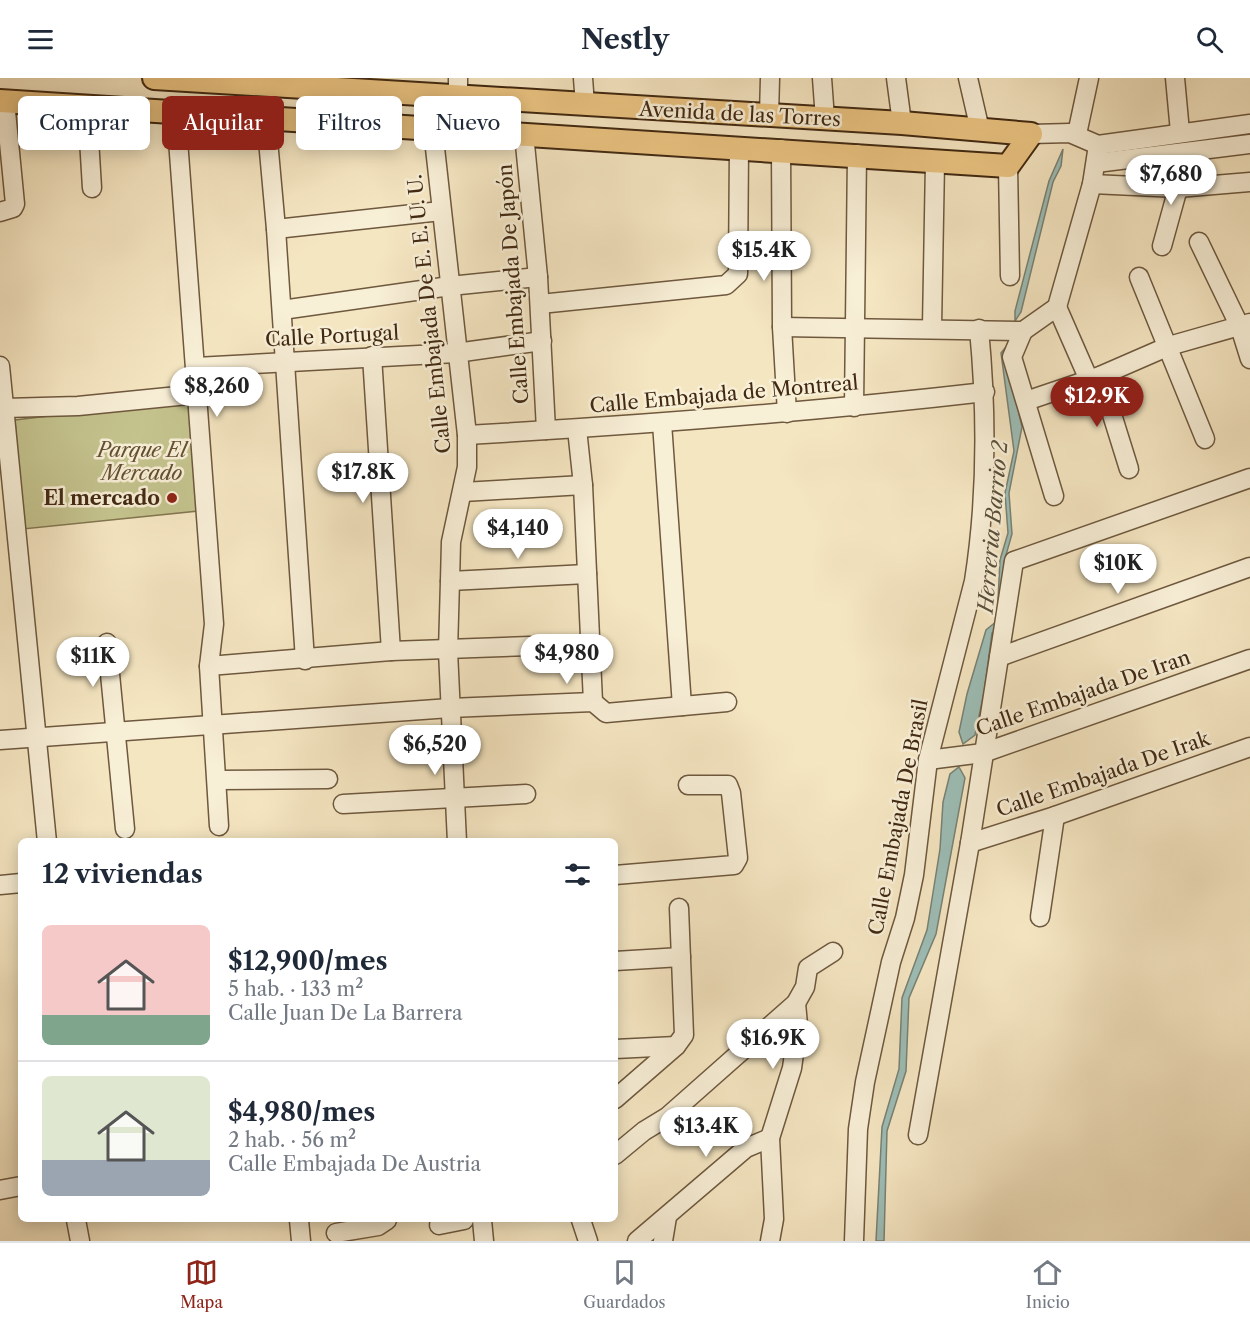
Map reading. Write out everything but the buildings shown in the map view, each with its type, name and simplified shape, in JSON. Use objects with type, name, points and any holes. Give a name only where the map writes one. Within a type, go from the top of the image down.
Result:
[{"type":"main road","name":"Avenida de las Torres","points":[[154,78],[458,87],[481,96]]},
{"type":"main road","points":[[3,101],[18,102]]},
{"type":"main road","name":"Avenida de las Torres","points":[[521,101],[902,123],[1031,135]]},
{"type":"main road","points":[[284,119],[414,129]]},
{"type":"main road","points":[[521,134],[857,154],[1008,166],[1031,135]]},
{"type":"street","points":[[582,78],[585,105]]},
{"type":"street","points":[[769,115],[770,78]]},
{"type":"street","points":[[822,78],[825,119]]},
{"type":"street","points":[[896,78],[902,123]]},
{"type":"street","points":[[968,78],[980,130]]},
{"type":"street","points":[[1077,134],[1089,78]]},
{"type":"street","points":[[1175,78],[1180,132]]},
{"type":"street","points":[[0,212],[13,208],[15,204],[3,101]]},
{"type":"street","points":[[1097,154],[1180,132],[1250,124]]},
{"type":"street","name":"Avenida de las Torres","points":[[1031,135],[1058,132],[1077,134],[1097,154]]},
{"type":"street","name":"Calle Embajada De Japón","points":[[524,134],[538,277],[546,430]]},
{"type":"street","points":[[1097,154],[1250,144]]},
{"type":"street","points":[[540,304],[726,285],[734,280],[738,274],[739,147]]},
{"type":"street","points":[[781,149],[782,327],[787,413]]},
{"type":"street","points":[[90,150],[92,188]]},
{"type":"street","points":[[179,150],[214,624],[209,666],[218,780],[219,826]]},
{"type":"street","points":[[269,150],[305,660]]},
{"type":"street","name":"Calle Embajada De E. E. U. U.","points":[[435,150],[467,435],[467,467],[452,542],[448,651],[457,838]]},
{"type":"street","points":[[854,407],[857,154]]},
{"type":"street","points":[[1097,154],[1092,184],[1057,307],[1095,378],[1128,469]]},
{"type":"street","points":[[932,327],[935,162]]},
{"type":"street","points":[[1008,166],[1010,276]]},
{"type":"street","points":[[1092,184],[1178,188],[1250,182]]},
{"type":"street","points":[[1162,246],[1178,188]]},
{"type":"street","points":[[276,229],[441,211]]},
{"type":"street","points":[[1199,242],[1245,325],[1250,359]]},
{"type":"street","points":[[282,310],[450,286],[538,277]]},
{"type":"street","points":[[1139,278],[1169,346],[1205,439]]},
{"type":"street","points":[[782,327],[932,327],[1014,331],[1057,307]]},
{"type":"street","points":[[1026,401],[1095,378],[1169,346],[1245,325]]},
{"type":"street","name":"Calle Embajada De Brasil","points":[[854,1241],[858,1129],[865,1082],[891,962],[906,918],[914,874],[928,760],[974,581],[979,552],[985,392],[979,329]]},
{"type":"street","points":[[1014,331],[1012,357],[1054,496]]},
{"type":"street","name":"Calle Portugal","points":[[196,367],[283,360],[456,353],[542,341]]},
{"type":"street","points":[[372,356],[391,651]]},
{"type":"street","points":[[0,366],[5,408],[6,491],[37,737],[46,838]]},
{"type":"street","name":"Calle Embajada de Montreal","points":[[467,435],[787,413],[985,392]]},
{"type":"street","points":[[5,408],[85,405],[198,394]]},
{"type":"street","points":[[662,423],[682,706]]},
{"type":"street","points":[[577,429],[583,485],[593,702]]},
{"type":"street","points":[[918,1135],[970,843],[1014,561],[1250,478]]},
{"type":"street","points":[[463,492],[583,485]]},
{"type":"street","points":[[999,657],[1250,567]]},
{"type":"street","points":[[450,581],[587,574]]},
{"type":"street","points":[[107,643],[125,829]]},
{"type":"street","points":[[209,666],[305,660],[391,651],[448,651],[530,646]]},
{"type":"street","name":"Calle Embajada De Iran","points":[[928,760],[983,753],[1250,659]]},
{"type":"street","points":[[0,740],[114,730],[450,708],[593,702],[606,713],[727,702]]},
{"type":"street","name":"Calle Embajada De Irak","points":[[970,843],[1055,816],[1250,747]]},
{"type":"street","points":[[218,780],[328,779]]},
{"type":"street","points":[[618,875],[734,865],[738,858],[731,793],[728,785],[688,785]]},
{"type":"street","points":[[343,804],[526,794]]},
{"type":"street","points":[[1040,917],[1055,816]]},
{"type":"street","points":[[0,885],[18,883]]},
{"type":"street","points":[[618,1097],[676,1046],[684,1035],[679,908]]},
{"type":"street","points":[[618,1153],[644,1131],[668,1117],[796,1004],[805,987],[808,968],[833,952]]},
{"type":"street","points":[[618,961],[681,957]]},
{"type":"street","points":[[770,1241],[774,1219],[770,1138],[792,1068],[798,1025],[796,1004]]},
{"type":"street","points":[[618,1049],[676,1046]]},
{"type":"street","points":[[637,1241],[746,1148],[770,1138]]},
{"type":"street","points":[[0,1190],[18,1187]]},
{"type":"street","points":[[663,1241],[667,1217]]},
{"type":"street","points":[[80,1222],[80,1241]]},
{"type":"street","points":[[299,1222],[301,1241]]},
{"type":"street","points":[[336,1233],[378,1226],[384,1222]]},
{"type":"street","points":[[439,1228],[458,1222]]},
{"type":"street","points":[[482,1222],[484,1241]]},
{"type":"street","points":[[582,1222],[588,1241]]},
{"type":"green space","name":"Parque El Mercado","points":[[201,398],[208,510],[23,529],[15,420]]},
{"type":"water","points":[[1063,149],[1061,166],[1053,182],[1021,312],[1015,321],[1015,311],[1049,181]]},
{"type":"water","points":[[1009,343],[1005,353],[1022,427],[1009,493],[1012,534],[1004,562],[1003,625],[992,633],[984,693],[975,735],[963,744],[959,732],[967,694],[986,630],[997,621],[1000,560],[1008,533],[1005,493],[1014,451],[1001,353]]},
{"type":"water","points":[[959,767],[965,778],[936,934],[909,998],[906,1071],[887,1131],[884,1241],[876,1241],[882,1127],[899,1069],[902,998],[927,930],[940,849],[943,802],[950,774]]},
{"type":"place","name":"El mercado","points":[[172,498]]},
{"type":"water label","name":"Herreria Barrio 2","points":[[993,527]]}]
